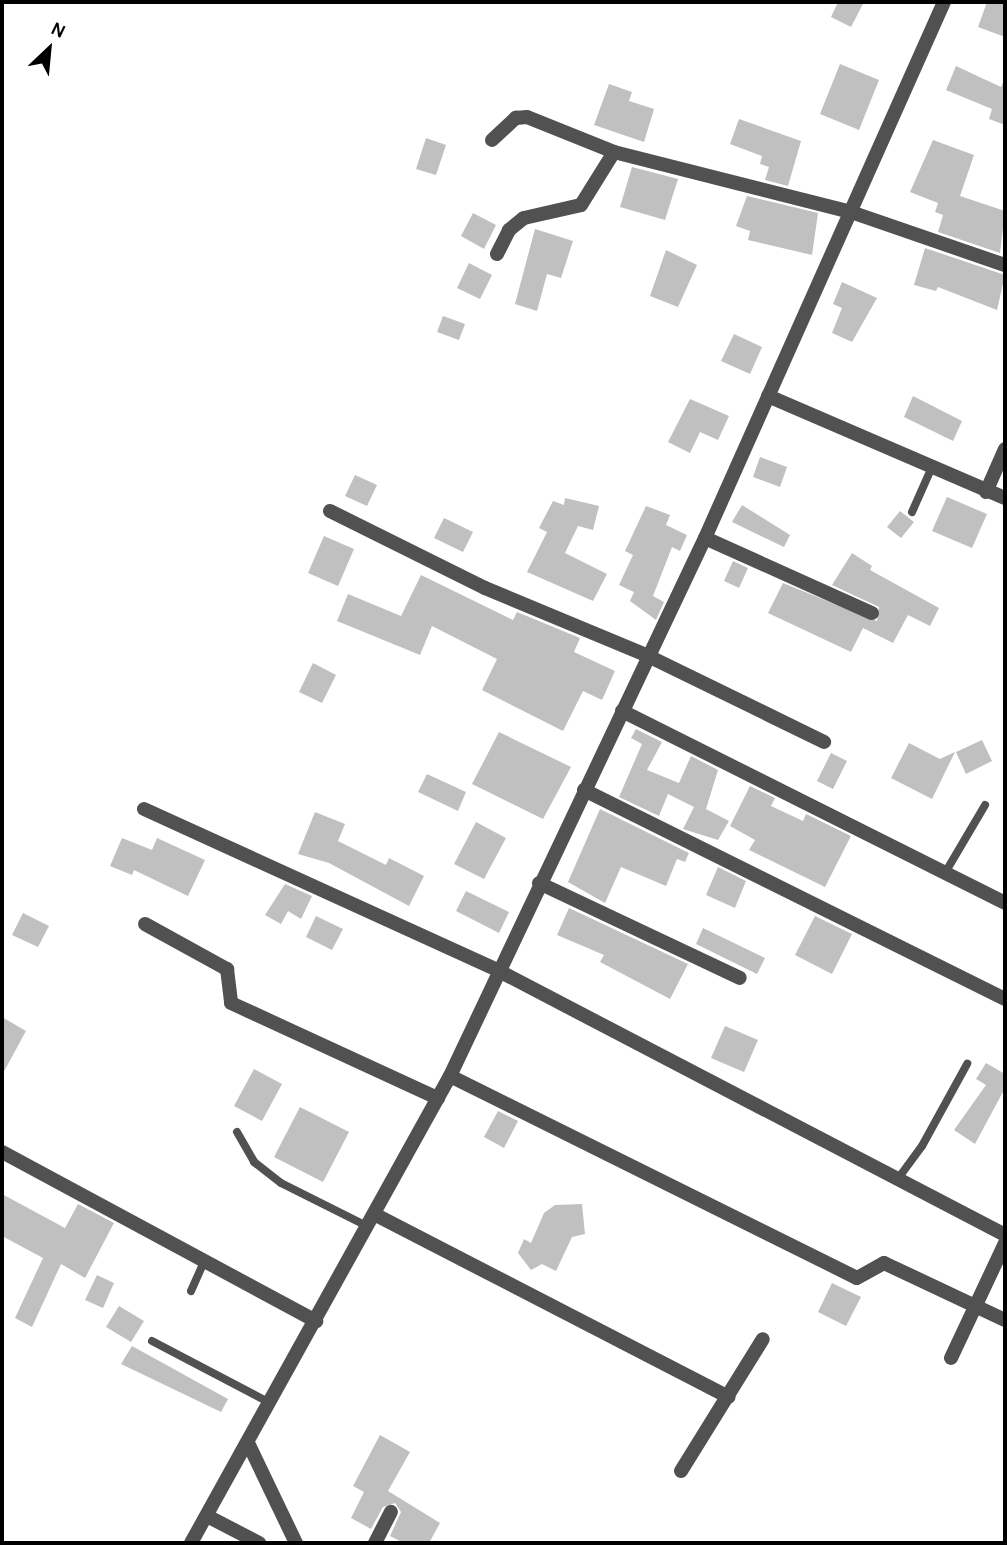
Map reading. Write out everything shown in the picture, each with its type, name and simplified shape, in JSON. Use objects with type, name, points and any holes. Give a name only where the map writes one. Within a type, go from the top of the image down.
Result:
[{"type":"street","points":[[191,1543],[249,1445],[450,1076],[539,883],[705,538],[848,211],[944,2]]},
{"type":"street","points":[[492,140],[516,118],[527,117],[614,152],[848,211],[1005,265]]},
{"type":"street","points":[[497,254],[509,230],[524,218],[581,205],[614,152]]},
{"type":"street","points":[[768,396],[1005,498]]},
{"type":"street","points":[[986,492],[1005,449]]},
{"type":"street","points":[[330,511],[485,588],[648,656],[824,742]]},
{"type":"street","points":[[705,538],[872,612]]},
{"type":"street","points":[[622,711],[1005,903]]},
{"type":"street","points":[[584,790],[1005,999]]},
{"type":"street","points":[[144,809],[499,971],[1005,1235]]},
{"type":"street","points":[[539,883],[740,978]]},
{"type":"street","points":[[145,923],[228,969],[231,1003],[439,1098]]},
{"type":"street","points":[[450,1076],[858,1278],[884,1263],[1005,1320]]},
{"type":"street","points":[[3,1154],[316,1321]]},
{"type":"street","points":[[371,1220],[728,1397]]},
{"type":"street","points":[[951,1358],[1005,1243]]},
{"type":"street","points":[[681,1471],[764,1339]]},
{"type":"street","points":[[249,1445],[296,1543]]},
{"type":"street","points":[[375,1543],[391,1512]]},
{"type":"street","points":[[208,1516],[259,1543]]},
{"type":"lane","points":[[912,512],[932,467]]},
{"type":"lane","points":[[945,873],[985,805]]},
{"type":"lane","points":[[897,1180],[922,1146],[967,1064]]},
{"type":"lane","points":[[237,1132],[254,1162],[281,1183],[371,1220]]},
{"type":"lane","points":[[191,1291],[205,1260]]},
{"type":"lane","points":[[152,1341],[271,1403]]},
{"type":"building","points":[[838,2],[864,2],[851,27],[831,17]]},
{"type":"building","points":[[987,2],[1005,2],[1005,37],[978,27]]},
{"type":"building","points":[[840,64],[879,80],[859,130],[820,114]]},
{"type":"building","points":[[956,66],[1001,87],[1005,78],[1005,125],[989,119],[992,109],[946,90]]},
{"type":"building","points":[[609,84],[632,92],[629,101],[654,109],[644,142],[594,125]]},
{"type":"building","points":[[739,119],[801,141],[788,186],[765,180],[769,167],[760,164],[762,156],[730,144]]},
{"type":"building","points":[[426,138],[446,145],[436,175],[416,169]]},
{"type":"building","points":[[933,140],[974,155],[960,196],[1005,211],[1000,253],[938,232],[943,215],[935,212],[938,203],[910,192]]},
{"type":"building","points":[[632,167],[678,179],[665,220],[620,207]]},
{"type":"building","points":[[747,196],[818,213],[812,255],[748,240],[750,231],[736,226]]},
{"type":"building","points":[[473,213],[496,225],[484,249],[461,236]]},
{"type":"building","points":[[535,229],[573,241],[561,278],[547,274],[537,311],[515,304]]},
{"type":"building","points":[[925,248],[1005,275],[997,310],[938,287],[936,291],[914,285]]},
{"type":"building","points":[[666,250],[697,265],[678,307],[650,296]]},
{"type":"building","points":[[469,263],[492,275],[480,299],[457,288]]},
{"type":"building","points":[[842,282],[877,298],[852,342],[832,333],[842,308],[833,304]]},
{"type":"building","points":[[443,316],[465,324],[459,340],[437,332]]},
{"type":"building","points":[[734,334],[762,347],[750,374],[721,361]]},
{"type":"building","points":[[913,396],[962,421],[953,441],[904,417]]},
{"type":"building","points":[[690,399],[729,416],[718,440],[700,432],[690,453],[668,442]]},
{"type":"building","points":[[760,457],[787,467],[780,487],[753,477]]},
{"type":"building","points":[[355,475],[377,485],[367,506],[345,496]]},
{"type":"building","points":[[947,497],[987,514],[972,548],[932,531]]},
{"type":"building","points":[[565,498],[599,506],[593,530],[578,526],[565,553],[607,574],[593,601],[527,572],[547,532],[539,528],[553,501],[564,505]]},
{"type":"building","points":[[742,505],[790,535],[784,547],[732,522]]},
{"type":"building","points":[[646,506],[670,515],[666,525],[687,535],[680,551],[672,547],[653,596],[664,602],[656,620],[630,601],[634,592],[619,585],[633,555],[625,551]]},
{"type":"building","points":[[900,511],[914,522],[901,538],[887,527]]},
{"type":"building","points":[[444,518],[473,532],[463,552],[434,538]]},
{"type":"building","points":[[324,536],[354,549],[338,586],[308,573]]},
{"type":"building","points":[[852,553],[872,566],[870,570],[939,608],[930,626],[908,615],[893,643],[863,628],[851,652],[768,613],[783,583],[877,621],[879,607],[832,585]]},
{"type":"building","points":[[733,561],[748,568],[739,588],[724,581]]},
{"type":"building","points":[[421,575],[513,620],[517,612],[580,638],[574,652],[615,671],[602,700],[583,691],[563,731],[482,690],[497,659],[432,626],[420,655],[337,621],[348,594],[401,616]]},
{"type":"building","points":[[313,663],[336,675],[322,703],[299,692]]},
{"type":"building","points":[[636,729],[662,742],[647,770],[679,783],[691,756],[718,770],[706,809],[729,821],[718,840],[683,829],[694,807],[668,794],[659,816],[619,797],[642,744],[631,738]]},
{"type":"building","points":[[499,732],[571,767],[543,819],[472,784]]},
{"type":"building","points":[[982,740],[992,761],[966,774],[956,752]]},
{"type":"building","points":[[909,743],[940,759],[955,752],[932,799],[891,778]]},
{"type":"building","points":[[831,753],[847,761],[833,789],[817,781]]},
{"type":"building","points":[[427,774],[466,792],[458,811],[418,792]]},
{"type":"building","points":[[750,786],[775,798],[771,806],[803,821],[806,814],[851,836],[825,887],[749,850],[755,840],[730,826]]},
{"type":"building","points":[[600,809],[689,853],[685,862],[677,859],[666,886],[621,867],[605,903],[568,882]]},
{"type":"building","points":[[315,812],[345,824],[338,841],[386,865],[389,858],[424,876],[409,906],[329,863],[298,854]]},
{"type":"building","points":[[476,822],[506,838],[484,879],[454,864]]},
{"type":"building","points":[[122,838],[152,850],[157,838],[205,860],[188,896],[134,870],[132,875],[110,866]]},
{"type":"building","points":[[718,867],[746,881],[735,908],[706,895]]},
{"type":"building","points":[[285,884],[312,896],[301,919],[288,911],[281,924],[265,915]]},
{"type":"building","points":[[466,891],[509,912],[499,933],[456,911]]},
{"type":"building","points":[[569,908],[688,964],[670,999],[600,962],[604,955],[557,935]]},
{"type":"building","points":[[23,913],[49,926],[38,947],[12,935]]},
{"type":"building","points":[[316,916],[343,929],[332,950],[306,937]]},
{"type":"building","points":[[815,916],[852,934],[832,974],[795,955]]},
{"type":"building","points":[[703,928],[765,958],[757,974],[696,944]]},
{"type":"building","points":[[2,1017],[26,1031],[2,1075]]},
{"type":"building","points":[[725,1026],[758,1040],[744,1072],[711,1058]]},
{"type":"building","points":[[986,1063],[1005,1074],[1005,1088],[975,1144],[954,1130],[986,1085],[976,1079]]},
{"type":"building","points":[[254,1069],[282,1084],[262,1121],[234,1106]]},
{"type":"building","points":[[300,1107],[349,1132],[323,1182],[274,1157]]},
{"type":"building","points":[[498,1111],[518,1121],[504,1148],[484,1137]]},
{"type":"building","points":[[2,1194],[65,1228],[78,1204],[114,1223],[85,1278],[61,1264],[32,1327],[15,1318],[43,1258],[2,1236]]},
{"type":"building","points":[[582,1204],[585,1234],[572,1237],[556,1271],[542,1264],[531,1270],[518,1253],[524,1239],[531,1243],[544,1213],[555,1205]]},
{"type":"building","points":[[97,1275],[114,1283],[103,1308],[85,1300]]},
{"type":"building","points":[[832,1283],[861,1297],[846,1326],[818,1312]]},
{"type":"building","points":[[119,1306],[144,1321],[131,1342],[106,1327]]},
{"type":"building","points":[[132,1346],[228,1399],[221,1412],[121,1364]]},
{"type":"building","points":[[380,1435],[410,1452],[388,1491],[440,1523],[429,1543],[404,1543],[390,1536],[401,1512],[395,1503],[383,1507],[371,1529],[351,1518],[364,1492],[353,1486]]}]
